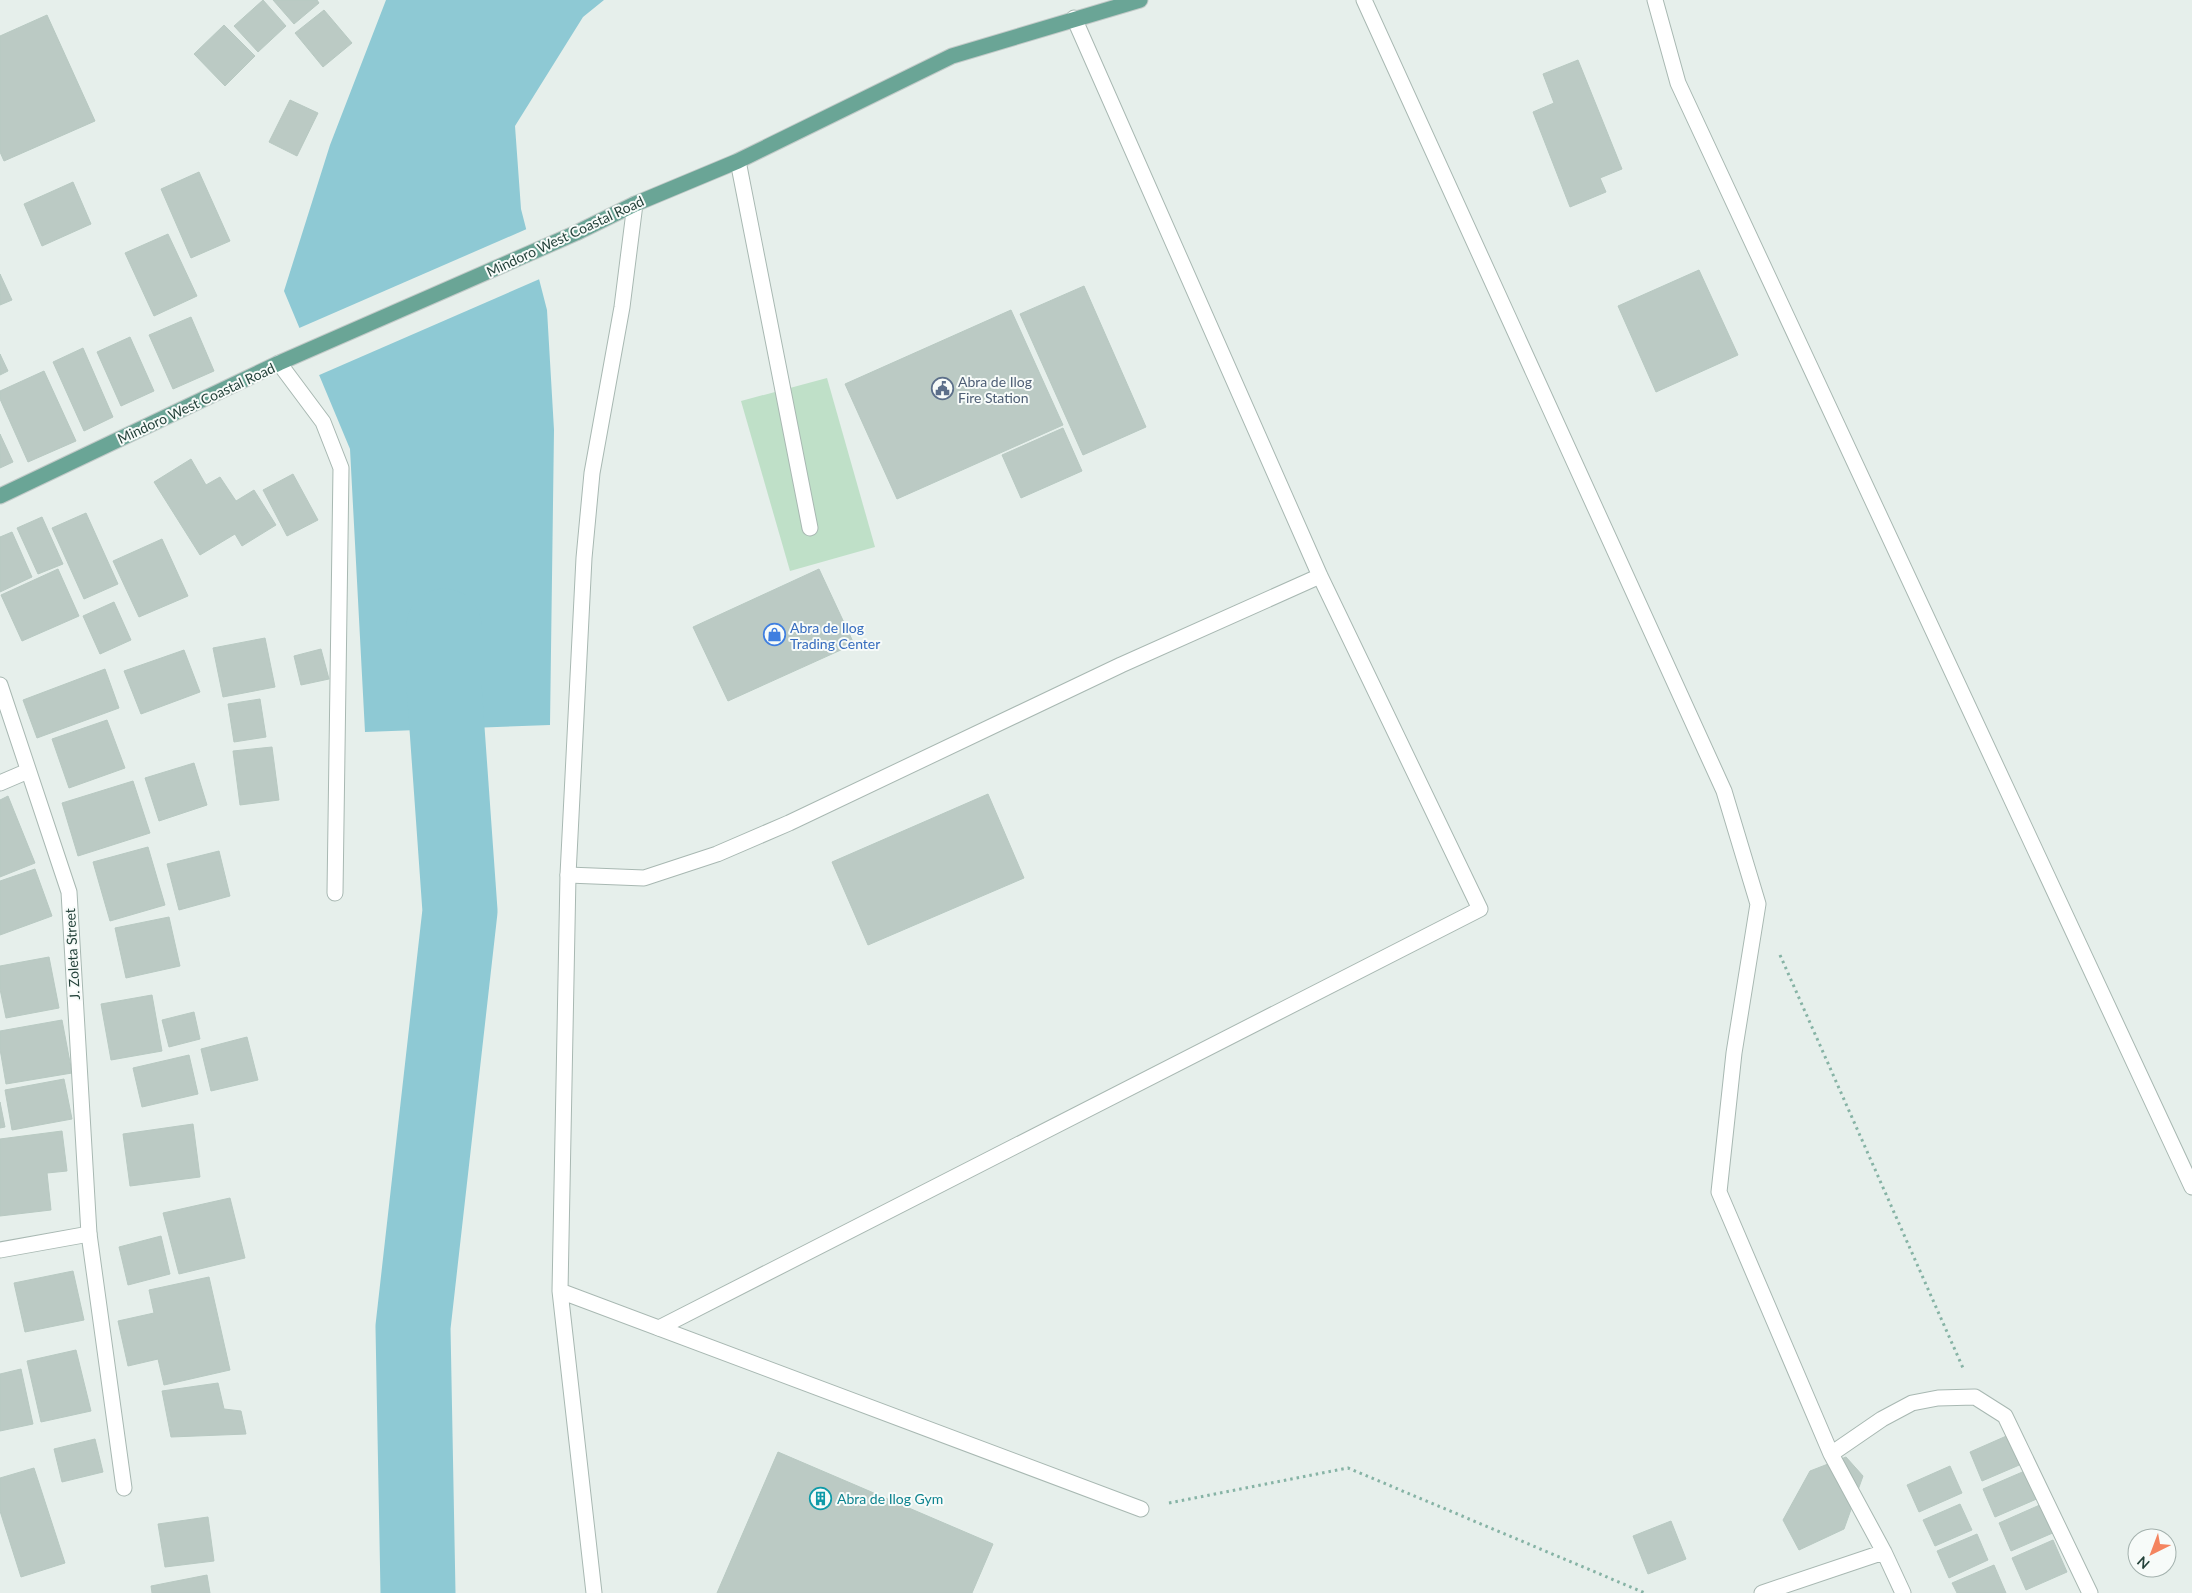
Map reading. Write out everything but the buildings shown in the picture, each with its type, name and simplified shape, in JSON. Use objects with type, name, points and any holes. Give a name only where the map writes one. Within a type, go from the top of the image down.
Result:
[{"type":"main road","name":"Mindoro West Coastal Road","points":[[0,496],[279,363],[576,233],[635,204],[738,161],[952,56],[1074,18],[1140,0]]},
{"type":"street","points":[[1364,0],[1724,791],[1758,904],[1734,1053],[1719,1192],[1832,1454],[1884,1552],[1903,1593]]},
{"type":"street","points":[[1655,0],[1682,92],[2192,1187]]},
{"type":"street","points":[[659,1328],[1480,909],[1320,576],[1074,18]]},
{"type":"street","points":[[738,161],[810,528]]},
{"type":"street","points":[[594,1593],[560,1291],[568,874],[584,558],[590,492],[622,307],[635,204]]},
{"type":"street","points":[[279,363],[323,422],[342,468],[335,893]]},
{"type":"street","points":[[568,874],[644,878],[717,854],[789,823],[1121,664],[1320,576]]},
{"type":"street","name":"J. Zoleta Street","points":[[0,685],[69,892],[89,1234],[124,1488]]},
{"type":"street","points":[[0,783],[28,771]]},
{"type":"street","points":[[0,1250],[89,1234]]},
{"type":"street","points":[[560,1291],[1141,1509]]},
{"type":"street","points":[[1832,1454],[1882,1419],[1912,1403],[1938,1398],[1975,1397],[2005,1416],[2090,1593]]},
{"type":"street","points":[[1762,1593],[1884,1552]]},
{"type":"path","points":[[1778,950],[1975,1397]]},
{"type":"path","points":[[1141,1509],[1348,1468],[1645,1593]]},
{"type":"green space","points":[[827,378],[875,547],[790,571],[741,401]]},
{"type":"water","points":[[386,0],[604,0],[583,17],[515,126],[521,209],[547,310],[554,430],[550,725],[365,732],[350,449],[284,291],[330,145]]},
{"type":"pier","points":[[529,228],[542,278],[317,376],[297,329]]},
{"type":"waterway","points":[[418,1593],[413,1327],[460,911],[444,686],[444,626]]},
{"type":"place","name":"Abra de Ilog Fire Station","points":[[942,389]]},
{"type":"place","name":"Abra de Ilog Trading Center","points":[[774,635]]},
{"type":"place","name":"Abra de Ilog Gym","points":[[821,1498]]}]
